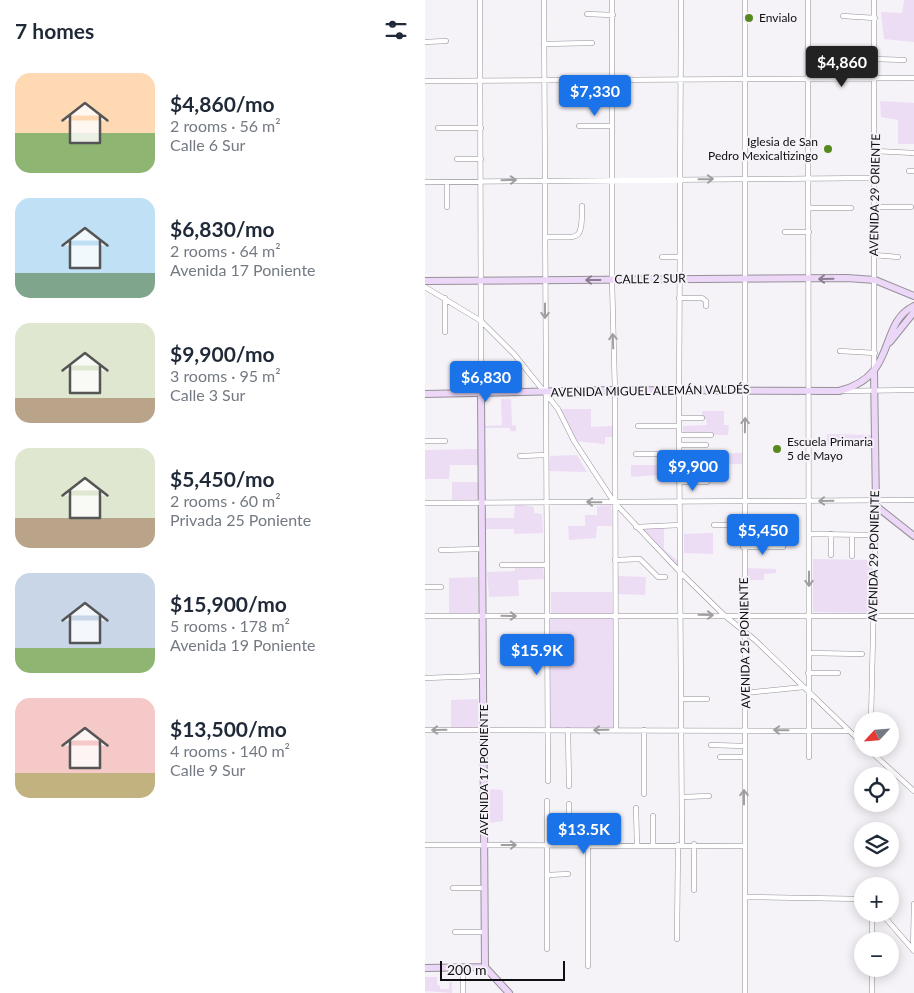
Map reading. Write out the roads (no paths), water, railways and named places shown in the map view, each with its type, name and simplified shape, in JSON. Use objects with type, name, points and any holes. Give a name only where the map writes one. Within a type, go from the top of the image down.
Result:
[{"type":"main road","name":"CALLE 2 SUR","points":[[425,281],[875,280]]},
{"type":"main road","points":[[875,280],[914,296]]},
{"type":"main road","points":[[889,343],[891,334],[899,320],[914,306]]},
{"type":"main road","points":[[839,391],[856,386],[874,372],[889,343],[914,312]]},
{"type":"main road","name":"AVENIDA 29 ORIENTE","points":[[874,372],[874,391]]},
{"type":"main road","name":"AVENIDA MIGUEL ALEMÁN VALDÉS","points":[[425,394],[615,390],[839,391]]},
{"type":"main road","name":"AVENIDA 29 PONIENTE","points":[[874,391],[876,503]]},
{"type":"main road","name":"AVENIDA 17 PONIENTE","points":[[481,393],[485,967]]},
{"type":"main road","points":[[876,503],[914,536]]},
{"type":"main road","points":[[425,968],[485,967],[509,993]]},
{"type":"street","points":[[480,0],[481,393]]},
{"type":"street","points":[[544,0],[548,781]]},
{"type":"street","points":[[612,0],[611,126],[615,390],[616,730]]},
{"type":"street","points":[[677,938],[681,797],[679,179],[681,0]]},
{"type":"street","name":"AVENIDA 25 PONIENTE","points":[[745,0],[746,280],[743,524],[745,993]]},
{"type":"street","points":[[808,0],[809,655],[806,688],[809,758]]},
{"type":"street","name":"AVENIDA 29 ORIENTE","points":[[874,372],[875,0]]},
{"type":"street","points":[[587,14],[613,15]]},
{"type":"street","points":[[843,16],[875,18]]},
{"type":"street","points":[[425,42],[446,41]]},
{"type":"street","points":[[544,44],[592,43]]},
{"type":"street","points":[[875,59],[904,60]]},
{"type":"street","points":[[425,81],[612,78],[745,80],[914,78]]},
{"type":"street","points":[[579,126],[611,126]]},
{"type":"street","points":[[438,128],[481,128]]},
{"type":"street","points":[[876,151],[914,153]]},
{"type":"street","points":[[457,159],[481,158]]},
{"type":"street","points":[[425,182],[481,180],[876,178]]},
{"type":"street","points":[[447,182],[447,207]]},
{"type":"street","points":[[545,237],[575,237],[580,235],[582,230],[582,206]]},
{"type":"street","points":[[875,206],[911,207]]},
{"type":"street","points":[[809,208],[851,208]]},
{"type":"street","points":[[785,232],[809,232]]},
{"type":"street","points":[[874,255],[898,257]]},
{"type":"street","points":[[662,257],[679,257]]},
{"type":"street","points":[[425,287],[481,321],[546,392],[562,416],[574,441],[614,502],[636,527],[724,615],[744,630],[806,688],[854,737]]},
{"type":"street","points":[[445,298],[445,332]]},
{"type":"street","points":[[679,298],[702,298],[706,301],[706,306]]},
{"type":"street","points":[[840,351],[875,353]]},
{"type":"street","name":"AVENIDA MIGUEL ALEMÁN VALDÉS","points":[[839,391],[914,390]]},
{"type":"street","points":[[679,418],[702,418]]},
{"type":"street","points":[[638,426],[679,426]]},
{"type":"street","points":[[679,435],[711,435]]},
{"type":"street","points":[[425,441],[445,441]]},
{"type":"street","points":[[679,445],[706,445]]},
{"type":"street","points":[[636,454],[679,454]]},
{"type":"street","points":[[520,456],[546,455]]},
{"type":"street","points":[[679,465],[714,465]]},
{"type":"street","points":[[679,482],[707,482]]},
{"type":"street","points":[[425,502],[679,500],[876,503],[914,500]]},
{"type":"street","name":"AVENIDA 29 PONIENTE","points":[[871,712],[876,503]]},
{"type":"street","points":[[714,525],[743,524]]},
{"type":"street","points":[[636,527],[680,525]]},
{"type":"street","points":[[809,534],[874,535]]},
{"type":"street","points":[[831,534],[831,556]]},
{"type":"street","points":[[852,535],[852,556]]},
{"type":"street","points":[[743,546],[783,547]]},
{"type":"street","points":[[441,550],[482,549]]},
{"type":"street","points":[[615,560],[640,559],[658,576],[665,577]]},
{"type":"street","points":[[502,565],[546,565]]},
{"type":"street","points":[[425,587],[441,587]]},
{"type":"street","points":[[425,616],[873,614],[914,616]]},
{"type":"street","points":[[809,655],[862,654]]},
{"type":"street","points":[[808,673],[838,673]]},
{"type":"street","points":[[425,678],[483,676]]},
{"type":"street","points":[[745,693],[806,688]]},
{"type":"street","points":[[681,699],[707,699]]},
{"type":"street","points":[[425,730],[745,729],[847,731]]},
{"type":"street","points":[[568,730],[569,786]]},
{"type":"street","points":[[644,730],[644,794]]},
{"type":"street","points":[[711,745],[745,746]]},
{"type":"street","points":[[720,757],[745,757]]},
{"type":"street","points":[[879,758],[914,791]]},
{"type":"street","points":[[681,797],[709,796]]},
{"type":"street","points":[[547,801],[547,949]]},
{"type":"street","points":[[569,804],[569,846]]},
{"type":"street","points":[[636,808],[637,845]]},
{"type":"street","points":[[653,816],[653,845]]},
{"type":"street","points":[[425,845],[569,846],[694,844],[744,846]]},
{"type":"street","points":[[694,844],[694,890]]},
{"type":"street","points":[[588,845],[588,966]]},
{"type":"street","points":[[548,875],[568,874]]},
{"type":"street","points":[[453,888],[485,888]]},
{"type":"street","points":[[745,897],[854,899]]},
{"type":"street","points":[[913,951],[914,904]]},
{"type":"street","points":[[889,922],[913,951]]},
{"type":"street","points":[[455,932],[485,932]]},
{"type":"street","points":[[463,967],[463,993]]},
{"type":"street","points":[[872,977],[872,993]]},
{"type":"place","name":"Envialo","points":[[749,18]]},
{"type":"place","name":"Iglesia de San Pedro Mexicaltizingo","points":[[828,149]]},
{"type":"place","name":"Escuela Primaria 5 de Mayo","points":[[777,449]]}]
